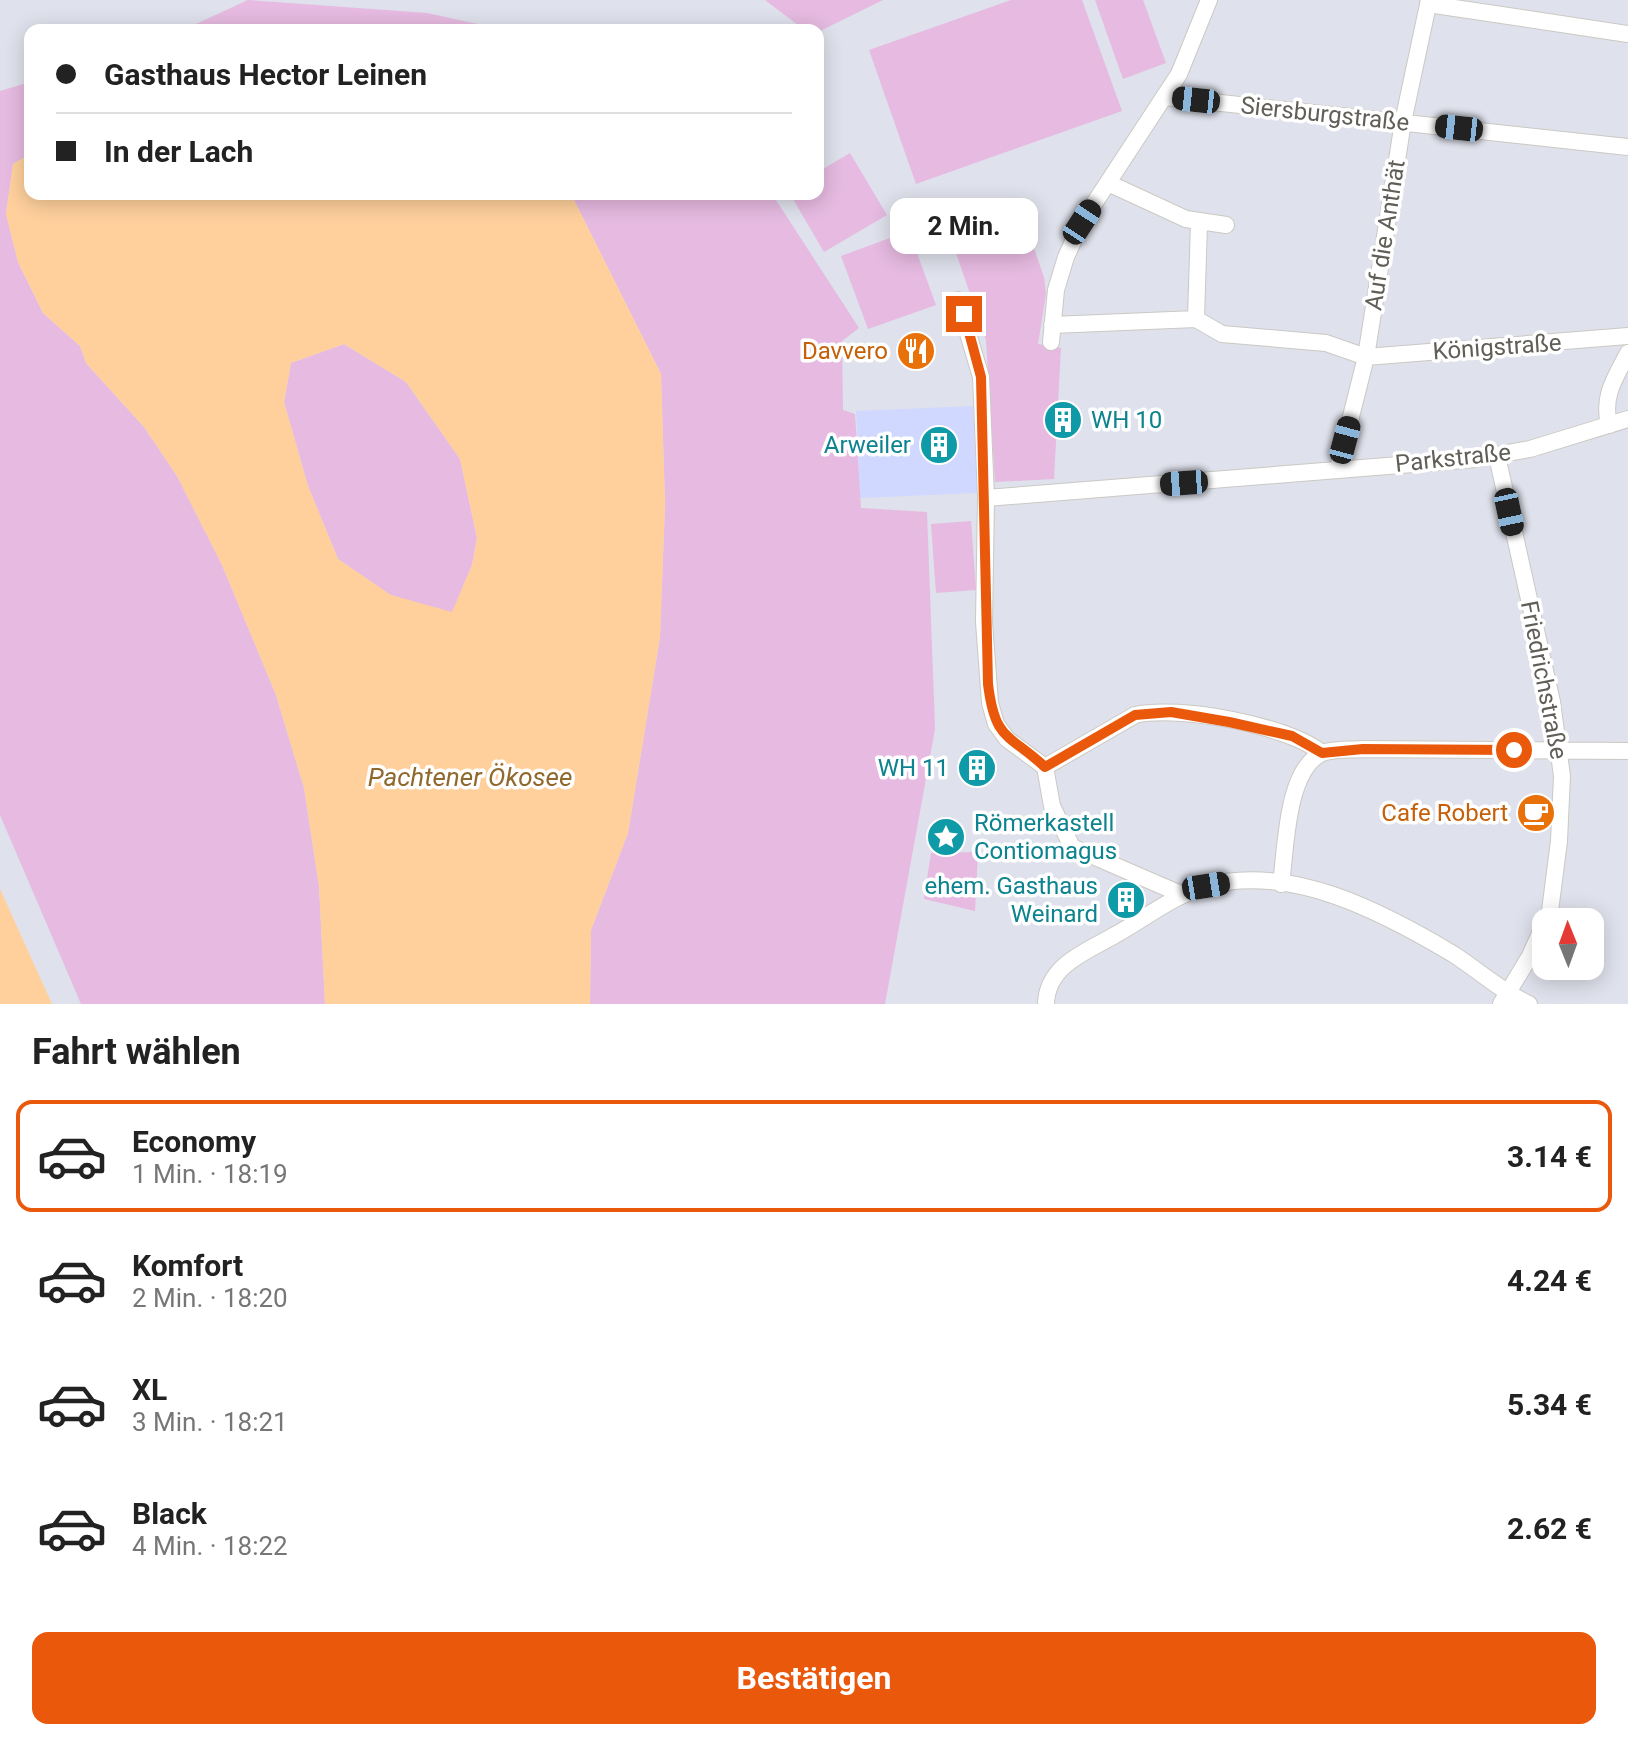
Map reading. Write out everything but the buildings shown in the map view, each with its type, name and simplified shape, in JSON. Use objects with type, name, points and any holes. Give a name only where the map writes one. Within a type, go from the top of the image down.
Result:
[{"type":"street","points":[[1209,0],[1193,43],[1166,97],[1082,222],[1066,257],[1056,290],[1052,333],[1196,319],[1222,334],[1326,343],[1366,357]]},
{"type":"street","points":[[1429,2],[1628,34]]},
{"type":"street","name":"Auf die Anthät","points":[[1338,468],[1366,357],[1403,122],[1429,2]]},
{"type":"street","name":"Siersburgstraße","points":[[1166,97],[1628,147]]},
{"type":"street","points":[[1108,183],[1199,223],[1226,225]]},
{"type":"street","points":[[1196,319],[1199,223]]},
{"type":"street","points":[[958,300],[981,377],[986,498],[984,607],[990,703],[996,724],[1007,739],[1045,767],[1052,806],[1072,847],[1183,895]]},
{"type":"street","name":"Königstraße","points":[[1366,357],[1628,336]]},
{"type":"street","points":[[1609,425],[1605,408],[1607,393],[1628,353]]},
{"type":"street","name":"Parkstraße","points":[[986,498],[1497,456],[1628,419]]},
{"type":"street","name":"Friedrichstraße","points":[[1497,456],[1560,751],[1562,801],[1550,911],[1530,956],[1504,998]]},
{"type":"street","points":[[1045,767],[1135,715],[1151,711],[1215,719],[1292,736],[1322,753]]},
{"type":"street","points":[[1281,884],[1298,780],[1309,762],[1322,753],[1363,749],[1628,751]]},
{"type":"street","points":[[1046,997],[1052,978],[1067,963],[1183,895],[1231,882],[1281,884],[1322,892],[1371,911],[1424,937],[1504,998],[1529,1004]]},
{"type":"shaded area","points":[[248,0],[427,13],[477,24],[196,24]]},
{"type":"shaded area","points":[[765,0],[883,0],[824,29],[824,24],[797,24]]},
{"type":"shaded area","points":[[1011,0],[1082,0],[1122,111],[916,184],[869,50]]},
{"type":"shaded area","points":[[1095,0],[1143,0],[1166,63],[1123,79]]},
{"type":"shaded area","points":[[24,84],[24,158],[13,164],[6,214],[18,262],[43,313],[80,346],[86,363],[144,427],[177,476],[222,565],[276,695],[304,788],[319,886],[325,1004],[81,1004],[0,815],[0,91]]},
{"type":"shaded area","points":[[850,153],[887,215],[824,252],[794,200],[824,200],[824,168]]},
{"type":"shaded area","points":[[574,200],[776,200],[859,328],[842,341],[843,410],[855,414],[861,508],[927,512],[935,729],[885,1004],[590,1004],[591,930],[628,833],[660,637],[665,504],[661,374]]},
{"type":"shaded area","points":[[1018,203],[1044,277],[1046,294],[1038,344],[1061,348],[1054,479],[995,482],[986,340],[947,227]]},
{"type":"shaded area","points":[[909,231],[936,305],[868,329],[841,256]]},
{"type":"shaded area","points":[[344,344],[406,382],[460,459],[477,538],[472,565],[452,613],[390,595],[338,559],[308,486],[284,402],[291,363]]},
{"type":"shaded area","points":[[973,406],[977,493],[860,498],[856,411]]},
{"type":"shaded area","points":[[971,521],[976,590],[936,593],[931,524]]},
{"type":"shaded area","points":[[978,852],[975,911],[924,899],[931,853]]},
{"type":"water","name":"Pachtener Ökosee","points":[[24,158],[24,200],[574,200],[661,374],[665,504],[660,637],[628,833],[591,930],[590,1004],[325,1004],[319,886],[304,788],[276,695],[222,565],[177,476],[144,427],[86,363],[80,346],[43,313],[18,262],[6,214],[13,164]],"holes":[[[344,344],[406,382],[460,459],[477,538],[472,565],[452,612],[391,595],[338,559],[308,486],[284,402],[291,363]]]},
{"type":"water","points":[[0,889],[52,1004],[0,1004]]},
{"type":"place","name":"Davvero","points":[[916,351]]},
{"type":"place","name":"WH 10","points":[[1063,420]]},
{"type":"place","name":"Arweiler","points":[[939,445]]},
{"type":"place","name":"WH 11","points":[[977,768]]},
{"type":"place","name":"Cafe Robert","points":[[1536,813]]},
{"type":"place","name":"Römerkastell Contiomagus","points":[[946,837]]},
{"type":"place","name":"ehem. Gasthaus Weinard","points":[[1126,900]]},
{"type":"route","points":[[964,314],[981,377],[986,498],[984,622],[988,684],[996,724],[1007,739],[1045,767],[1135,715],[1151,711],[1229,722],[1292,736],[1310,743],[1322,753],[1363,749],[1514,750]]}]
